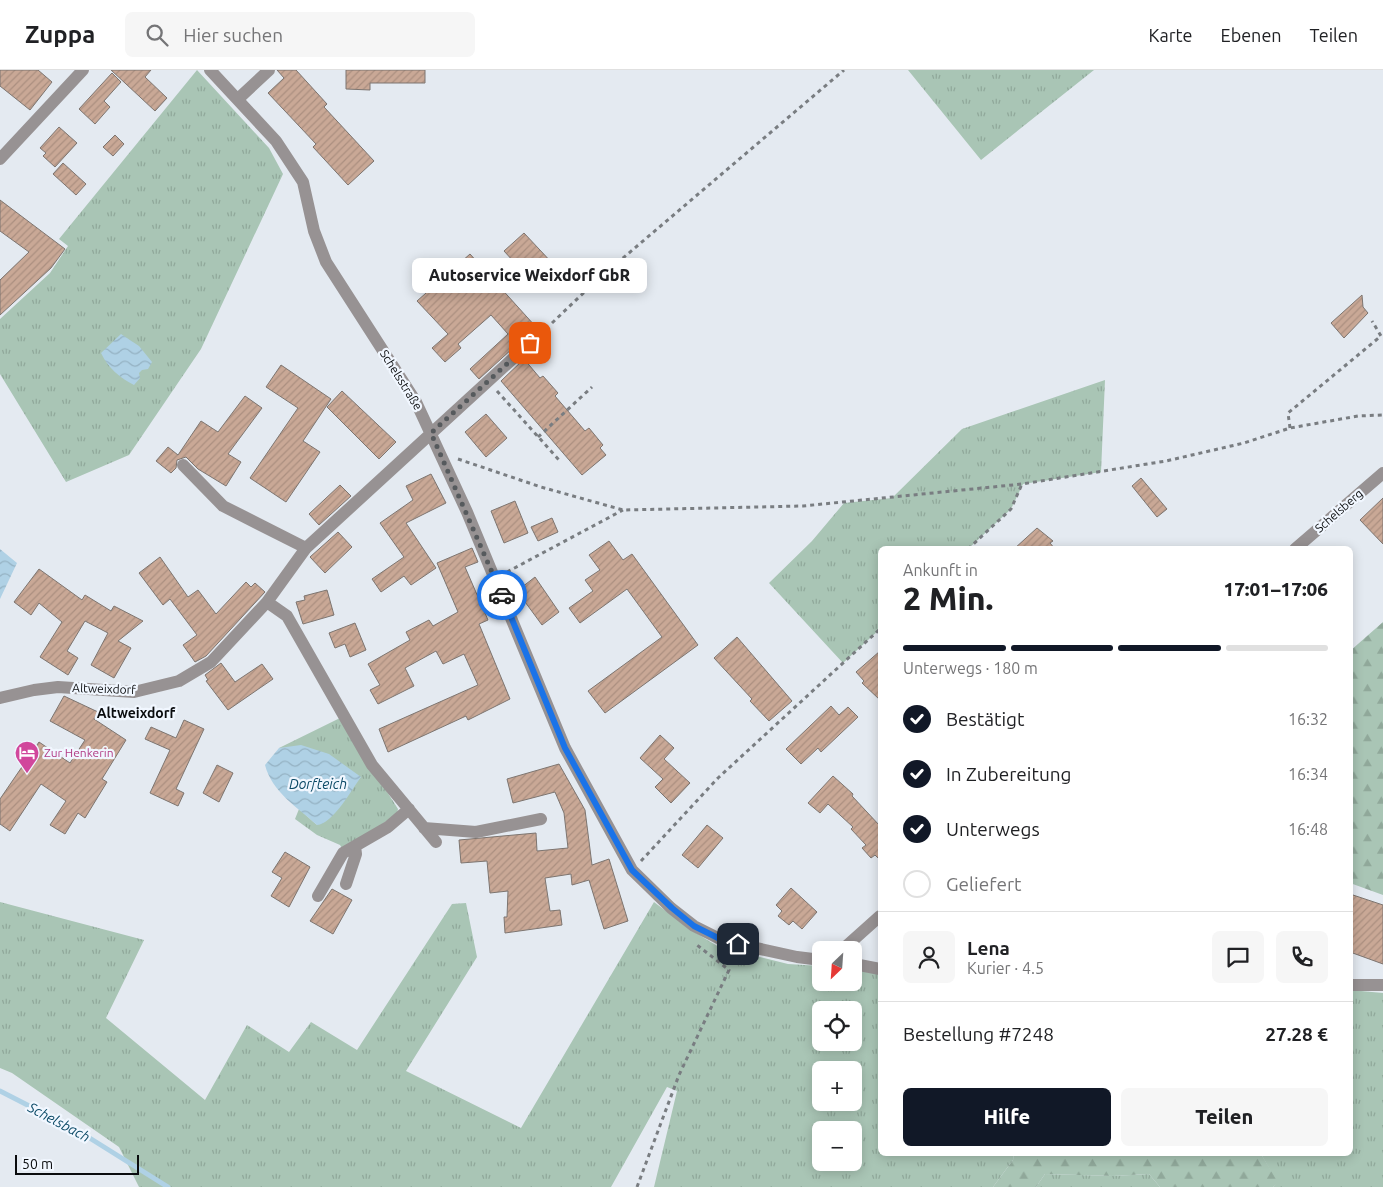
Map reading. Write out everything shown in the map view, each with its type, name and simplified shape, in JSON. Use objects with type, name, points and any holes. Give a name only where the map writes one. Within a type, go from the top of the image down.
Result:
[{"type":"street","points":[[0,159],[83,70]]},
{"type":"street","name":"Schelsstraße","points":[[210,70],[276,141],[303,182],[314,231],[326,262],[416,402],[441,453],[495,578],[565,748],[632,870],[694,926],[724,941],[797,958],[812,959]]},
{"type":"street","points":[[238,98],[269,70]]},
{"type":"street","name":"Altweixdorf","points":[[0,698],[34,690],[58,687],[134,692],[179,682],[211,662],[267,602],[306,548],[544,330]]},
{"type":"street","points":[[183,465],[222,506],[306,548]]},
{"type":"street","name":"Schelsberg","points":[[1299,546],[1383,473]]},
{"type":"street","points":[[267,602],[287,616],[372,765],[436,842]]},
{"type":"street","points":[[318,896],[343,853],[388,827],[409,809]]},
{"type":"street","points":[[424,828],[476,832],[541,819]]},
{"type":"street","points":[[346,884],[356,854],[356,846]]},
{"type":"street","points":[[852,941],[878,918]]},
{"type":"street","points":[[862,966],[878,969]]},
{"type":"street","points":[[1353,985],[1383,985]]},
{"type":"path","points":[[544,330],[604,275],[844,70]]},
{"type":"path","points":[[1290,428],[1288,413],[1380,336],[1372,321]]},
{"type":"path","points":[[488,381],[559,460]]},
{"type":"path","points":[[538,437],[592,387]]},
{"type":"path","points":[[441,453],[541,487],[623,510],[803,506],[1022,484],[1166,461],[1244,443],[1290,428],[1358,416],[1383,415]]},
{"type":"path","points":[[971,546],[1011,509],[1022,484]]},
{"type":"path","points":[[495,578],[623,510]]},
{"type":"path","points":[[632,870],[718,778],[878,631]]},
{"type":"path","points":[[637,1187],[678,1075],[729,970],[694,942]]},
{"type":"green space","points":[[197,70],[269,148],[283,174],[201,349],[129,455],[66,482],[0,374],[0,319],[50,273],[68,246],[59,239]]},
{"type":"green space","points":[[908,70],[1094,70],[981,160]]},
{"type":"green space","points":[[1105,380],[1101,472],[1023,484],[1011,509],[971,546],[878,546],[878,631],[843,663],[769,583],[812,541],[844,503],[892,498],[962,429]]},
{"type":"green space","points":[[1383,622],[1383,895],[1353,884],[1353,648]]},
{"type":"green space","points":[[340,718],[398,809],[397,814],[343,850],[340,845],[317,835],[295,819],[299,809],[317,825],[279,748]]},
{"type":"green space","points":[[0,902],[144,940],[106,1018],[205,1100],[247,1025],[289,1052],[311,1022],[357,1050],[452,904],[466,903],[477,957],[406,1071],[521,1128],[654,902],[691,930],[719,947],[788,964],[812,965],[812,991],[862,991],[862,971],[878,974],[878,1156],[1014,1156],[1013,1160],[993,1187],[654,1187],[677,1091],[667,1087],[611,1187],[139,1187],[119,1147],[12,1073],[0,1068]]},
{"type":"green space","points":[[1353,990],[1383,993],[1383,1187],[1273,1187],[1277,1182],[1262,1156],[1353,1156]]},
{"type":"green space","points":[[1014,1156],[1262,1156],[1278,1182],[1273,1187],[1160,1187],[1149,1174],[1113,1176],[1045,1174],[1036,1187],[993,1187],[1013,1160]]},
{"type":"green space","points":[[1045,1174],[1113,1176],[1149,1174],[1160,1187],[1036,1187]]},
{"type":"water","points":[[121,334],[139,346],[152,362],[148,369],[142,370],[139,373],[140,378],[134,385],[115,372],[107,364],[101,353]]},
{"type":"water","points":[[0,549],[17,563],[0,599]]},
{"type":"water","name":"Dorfteich","points":[[301,745],[329,754],[361,777],[336,813],[323,823],[317,825],[279,791],[268,775],[265,765],[279,748]]},
{"type":"building","points":[[0,70],[38,70],[52,82],[30,110],[0,86]]},
{"type":"building","points":[[111,70],[151,70],[145,77],[167,98],[155,111]]},
{"type":"building","points":[[277,70],[296,70],[327,104],[324,107],[374,161],[348,185],[313,147],[316,144],[268,93],[284,78]]},
{"type":"building","points":[[346,70],[425,70],[425,83],[370,83],[370,90],[346,89]]},
{"type":"building","points":[[112,73],[121,82],[104,101],[110,107],[95,124],[79,109]]},
{"type":"building","points":[[59,127],[77,143],[55,167],[43,156],[46,153],[40,148]]},
{"type":"building","points":[[115,135],[124,144],[113,156],[103,147]]},
{"type":"building","points":[[63,163],[86,184],[76,195],[53,174]]},
{"type":"building","points":[[0,200],[65,249],[51,268],[0,315],[0,280],[29,252],[0,231]]},
{"type":"building","points":[[524,233],[554,265],[534,284],[504,251]]},
{"type":"building","points":[[470,254],[536,327],[479,379],[470,369],[508,334],[491,315],[458,344],[461,348],[445,362],[432,348],[448,334],[417,301]]},
{"type":"building","points":[[1362,295],[1363,307],[1368,313],[1344,338],[1331,323]]},
{"type":"building","points":[[524,359],[540,378],[543,376],[558,393],[555,396],[585,431],[589,428],[603,445],[600,448],[606,455],[582,475],[501,381]]},
{"type":"building","points":[[281,365],[331,399],[303,441],[320,452],[286,502],[250,478],[298,408],[266,387]]},
{"type":"building","points":[[342,391],[396,442],[379,459],[327,407]]},
{"type":"building","points":[[245,396],[262,408],[228,454],[241,462],[226,486],[198,469],[186,457],[177,460],[176,468],[171,473],[156,461],[168,447],[178,455],[201,421],[218,432]]},
{"type":"building","points":[[486,414],[507,438],[486,457],[465,432]]},
{"type":"building","points":[[431,474],[446,503],[406,523],[436,568],[411,585],[404,576],[381,592],[372,579],[404,557],[380,523],[413,500],[406,486]]},
{"type":"building","points":[[1141,478],[1167,509],[1157,517],[1132,486]]},
{"type":"building","points":[[340,485],[351,496],[319,525],[309,514]]},
{"type":"building","points":[[1383,498],[1383,544],[1360,520]]},
{"type":"building","points":[[515,501],[528,533],[504,543],[491,511]]},
{"type":"building","points":[[552,518],[558,532],[538,541],[531,527]]},
{"type":"building","points":[[1037,528],[1053,541],[1050,543],[1052,546],[1017,546]]},
{"type":"building","points":[[338,532],[352,547],[325,573],[310,557]]},
{"type":"building","points":[[609,541],[623,560],[632,554],[698,645],[605,713],[588,691],[662,637],[627,589],[580,623],[569,608],[593,591],[585,580],[600,570],[589,555]]},
{"type":"building","points":[[472,548],[478,562],[465,567],[488,620],[479,624],[510,699],[468,720],[466,716],[388,752],[379,729],[478,685],[464,654],[443,664],[436,651],[405,668],[414,686],[378,704],[370,690],[380,685],[368,664],[410,640],[406,632],[429,620],[433,626],[458,612],[437,563]]},
{"type":"building","points":[[160,557],[188,597],[198,590],[216,614],[246,582],[251,587],[255,583],[265,592],[206,656],[195,662],[183,645],[197,635],[170,599],[163,605],[139,573]]},
{"type":"building","points":[[39,569],[82,600],[85,595],[111,611],[114,606],[143,621],[118,641],[131,648],[114,678],[91,665],[108,633],[85,621],[67,651],[78,658],[68,675],[40,657],[62,622],[39,603],[31,615],[14,602]]},
{"type":"building","points":[[535,577],[559,612],[542,625],[517,591]]},
{"type":"building","points":[[327,590],[334,615],[303,624],[296,602],[305,600],[304,596]]},
{"type":"building","points":[[355,623],[366,650],[350,657],[345,644],[335,648],[329,633]]},
{"type":"building","points":[[737,637],[792,701],[769,721],[750,701],[752,699],[714,658]]},
{"type":"building","points":[[878,653],[878,698],[862,683],[864,681],[856,672]]},
{"type":"building","points":[[221,663],[235,682],[262,664],[273,679],[228,710],[206,681],[208,680],[205,675]]},
{"type":"building","points":[[64,696],[98,712],[94,719],[126,740],[102,779],[107,782],[85,818],[78,813],[65,834],[50,825],[66,801],[41,784],[10,831],[0,824],[0,799],[39,742],[70,763],[85,740],[50,721]]},
{"type":"building","points":[[831,706],[839,715],[848,707],[858,717],[821,752],[818,748],[801,764],[786,749]]},
{"type":"building","points":[[184,720],[204,729],[176,789],[184,793],[178,806],[150,793],[170,750],[145,739],[151,727],[176,738]]},
{"type":"building","points":[[660,735],[674,748],[664,759],[690,783],[671,803],[655,787],[663,779],[640,758]]},
{"type":"building","points":[[559,764],[585,810],[592,865],[609,859],[628,921],[604,929],[589,880],[572,885],[571,874],[545,878],[550,911],[560,910],[562,925],[505,933],[504,917],[507,917],[508,891],[490,893],[487,861],[461,863],[459,840],[536,833],[537,851],[568,848],[564,813],[555,792],[513,803],[507,779]]},
{"type":"building","points":[[217,765],[233,773],[219,802],[203,793]]},
{"type":"building","points":[[833,776],[853,794],[852,796],[878,824],[878,858],[875,855],[871,858],[862,848],[866,845],[851,829],[853,827],[828,804],[820,813],[808,803]]},
{"type":"building","points":[[707,825],[723,838],[698,868],[682,855]]},
{"type":"building","points":[[285,852],[310,867],[289,907],[271,896],[282,878],[272,872]]},
{"type":"building","points":[[791,888],[817,912],[802,929],[793,921],[789,925],[778,916],[782,911],[776,905]]},
{"type":"building","points":[[332,889],[352,900],[333,934],[310,921]]},
{"type":"building","points":[[1353,895],[1383,905],[1383,964],[1353,953]]},
{"type":"waterway","name":"Schelsbach","points":[[0,1091],[80,1132],[168,1187]]},
{"type":"way so far","points":[[502,595],[431,433],[530,343]]},
{"type":"place","name":"Autoservice Weixdorf GbR","points":[[530,343]]},
{"type":"place","name":"Zur Henkerin","points":[[27,774]]},
{"type":"district","name":"Altweixdorf","points":[[136,713]]},
{"type":"route","points":[[502,595],[565,748],[632,870],[694,926],[724,941],[738,944]]}]
